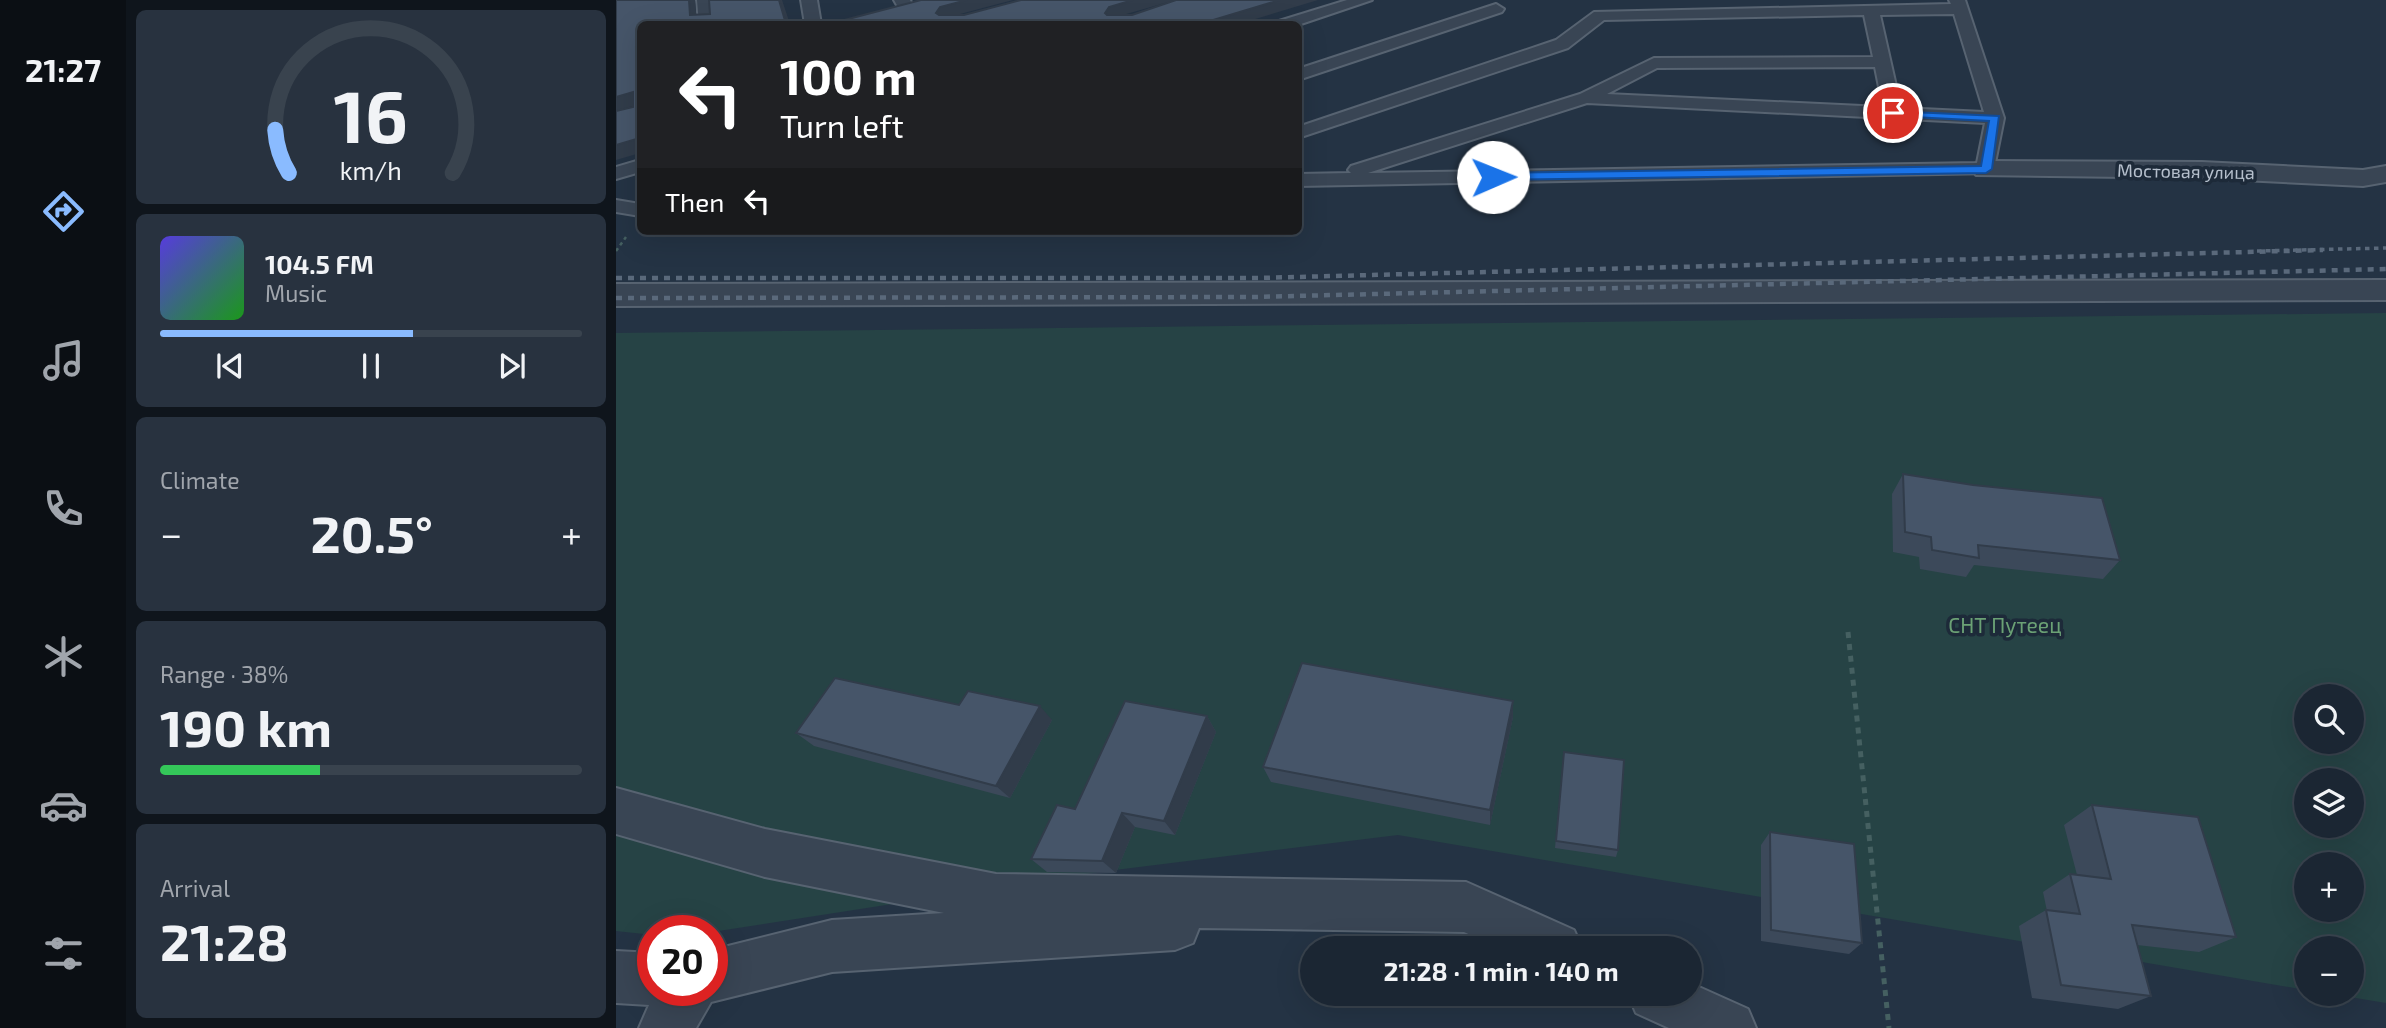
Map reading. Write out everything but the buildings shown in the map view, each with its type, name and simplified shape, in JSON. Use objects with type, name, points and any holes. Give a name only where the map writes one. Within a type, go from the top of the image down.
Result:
[{"type":"street","name":"Мостовая улица","points":[[1986,169],[2202,170],[2363,177],[2386,174]]},
{"type":"street","points":[[616,295],[2386,290]]},
{"type":"street","points":[[616,811],[765,853],[996,899],[1466,907],[1530,936]]},
{"type":"street","points":[[728,972],[832,946],[1466,907]]},
{"type":"street","points":[[616,977],[637,978]]},
{"type":"street","points":[[667,1028],[680,1006]]},
{"type":"street","points":[[1681,1006],[1729,1028]]},
{"type":"lane","points":[[705,0],[707,21]]},
{"type":"lane","points":[[809,0],[812,21]]},
{"type":"lane","points":[[1295,21],[1364,0]]},
{"type":"lane","points":[[1302,132],[1562,44],[1600,15],[1871,10],[1959,5],[1995,118],[1986,169],[1302,180]]},
{"type":"lane","points":[[1302,74],[1496,9]]},
{"type":"lane","points":[[1871,10],[1893,113]]},
{"type":"lane","points":[[1329,179],[1586,98],[1654,63],[1882,62]]},
{"type":"lane","points":[[1586,98],[1995,118]]},
{"type":"lane","points":[[616,173],[637,167]]},
{"type":"lane","points":[[616,206],[637,210]]},
{"type":"path","points":[[1848,632],[1889,1028]]},
{"type":"green space","name":"СНТ Путеец","points":[[2386,313],[2386,1003],[2364,999],[2364,936],[2294,936],[2294,988],[1398,835],[1099,872],[728,930],[728,915],[637,915],[637,933],[616,931],[616,333]]},
{"type":"railway","points":[[2257,251],[2386,248]]},
{"type":"railway","points":[[616,278],[1258,278],[2323,250]]},
{"type":"railway","points":[[616,298],[1254,297],[2386,269]]},
{"type":"route","points":[[1493,177],[1986,169],[1995,118],[1893,113]]}]
